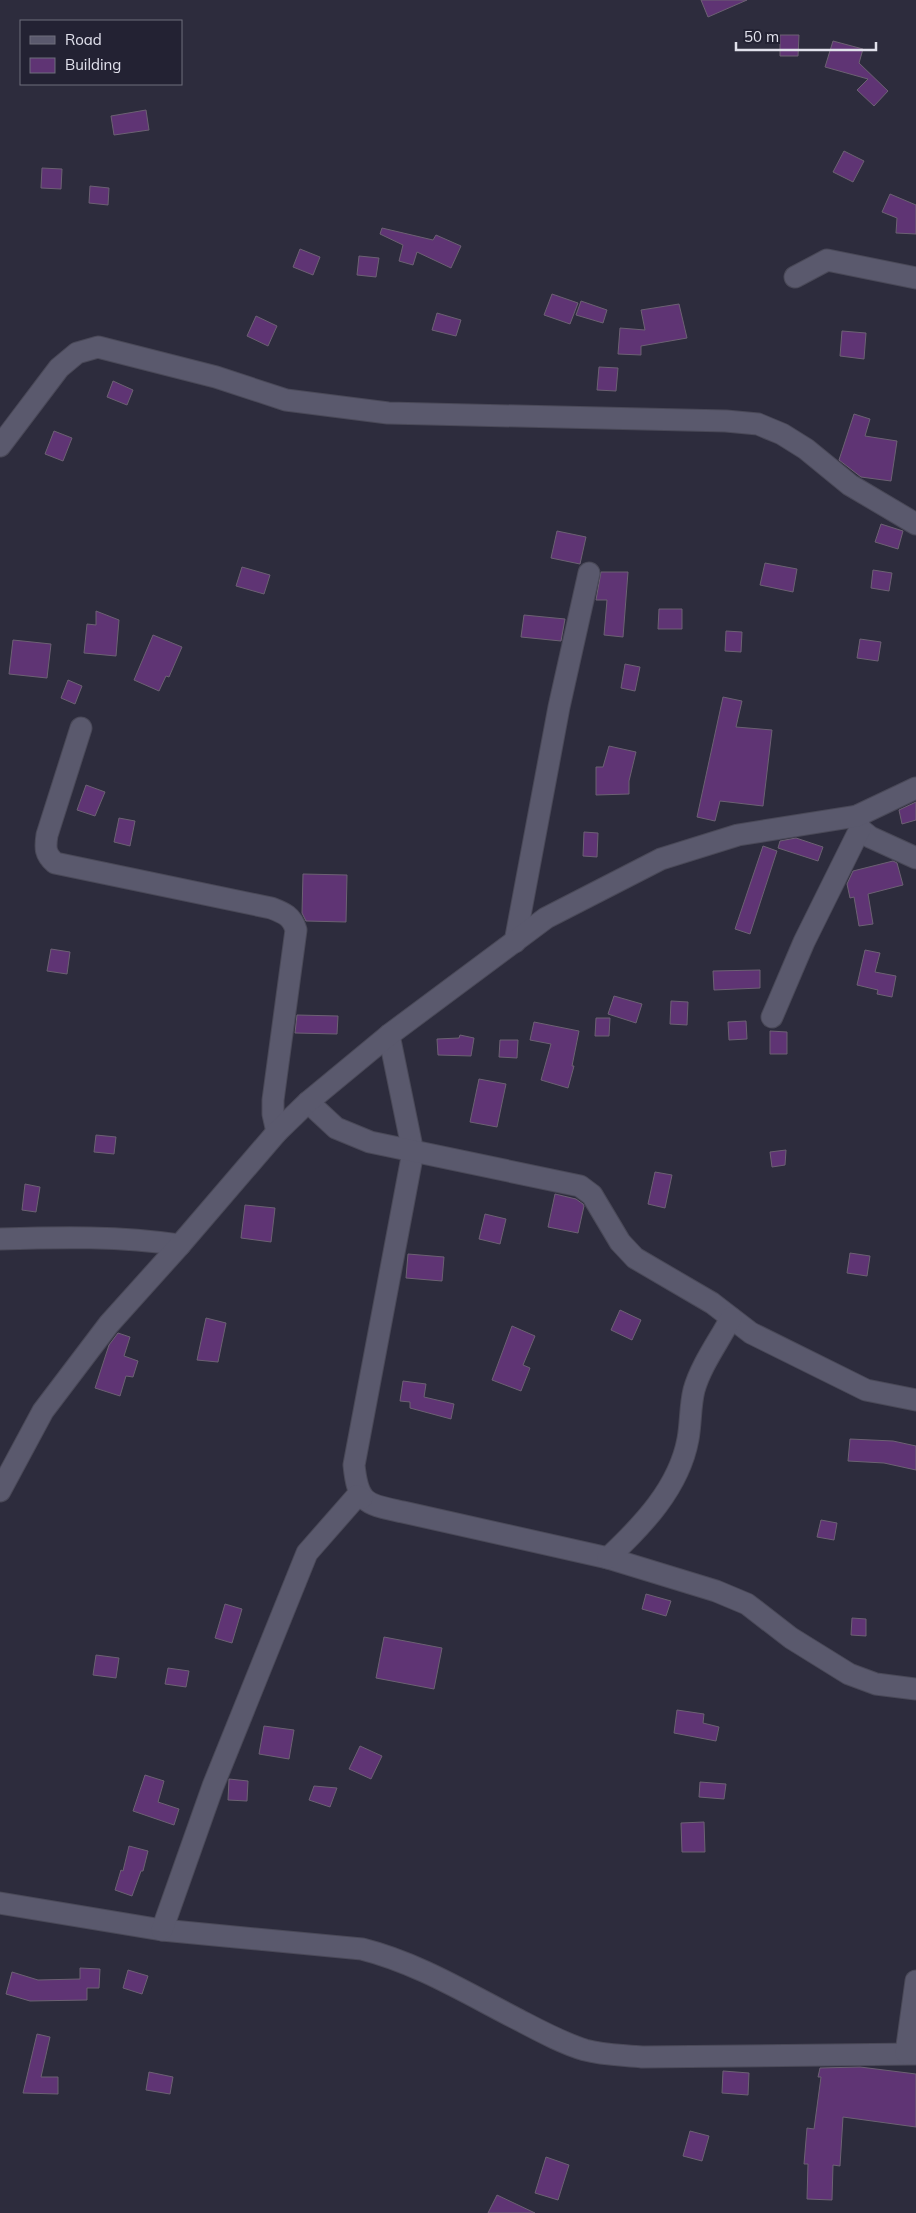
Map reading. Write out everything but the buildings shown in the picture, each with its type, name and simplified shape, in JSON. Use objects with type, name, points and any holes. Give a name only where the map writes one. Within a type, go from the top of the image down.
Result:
[{"type":"street","points":[[795,277],[827,260],[916,278]]},
{"type":"street","points":[[0,446],[59,368],[77,353],[98,347],[216,377],[286,400],[388,413],[726,421],[758,424],[782,434],[806,449],[850,485],[916,524]]},
{"type":"street","points":[[515,942],[559,707],[589,573]]},
{"type":"street","points":[[81,728],[47,835],[45,848],[48,856],[55,863],[271,908],[285,913],[294,920],[296,930],[273,1100],[277,1132]]},
{"type":"street","points":[[0,1491],[43,1411],[109,1324],[277,1132],[308,1102],[388,1034],[546,918],[661,859],[738,835],[858,822],[916,788]]},
{"type":"street","points":[[858,822],[889,847],[916,858]]},
{"type":"street","points":[[772,1017],[858,822]]},
{"type":"street","points":[[362,1498],[356,1487],[354,1465],[412,1152],[388,1034]]},
{"type":"street","points":[[308,1102],[336,1128],[370,1142],[580,1186],[592,1195],[620,1242],[634,1258],[704,1299],[750,1333],[866,1390],[916,1400]]},
{"type":"street","points":[[0,1239],[89,1237],[142,1239],[180,1245]]},
{"type":"street","points":[[608,1558],[646,1521],[668,1490],[688,1440],[694,1388],[732,1318]]},
{"type":"street","points":[[162,1930],[213,1786],[307,1553],[357,1496],[375,1506],[608,1558],[716,1591],[747,1604],[791,1638],[849,1674],[876,1684],[916,1689]]},
{"type":"street","points":[[0,1903],[162,1930],[362,1949],[382,1954],[421,1970],[554,2038],[585,2050],[642,2057],[911,2054],[916,1981]]}]
